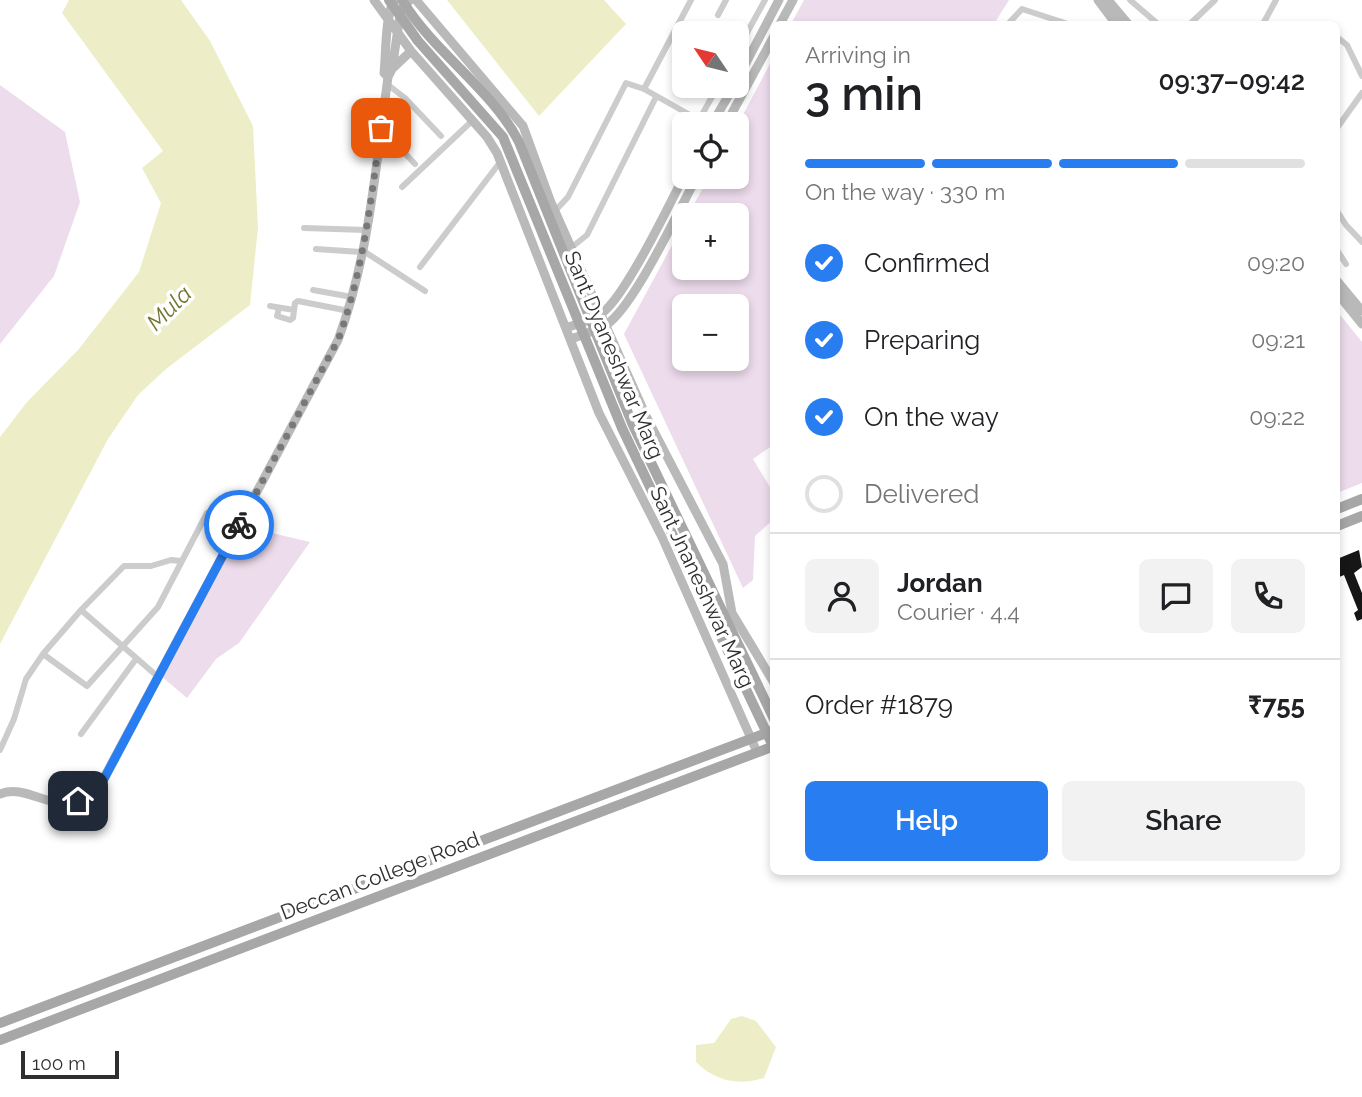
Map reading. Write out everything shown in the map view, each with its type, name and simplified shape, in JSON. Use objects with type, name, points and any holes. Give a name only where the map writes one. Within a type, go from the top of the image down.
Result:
[{"type":"main road","name":"Sant Dyaneshwar Marg","points":[[399,1],[400,18],[503,137],[622,428],[770,732]]},
{"type":"main road","name":"Sant Dyaneshwar Marg","points":[[399,1],[513,131],[632,423],[723,598],[770,710]]},
{"type":"main road","points":[[1340,508],[1362,499]]},
{"type":"main road","points":[[1340,525],[1362,516]]},
{"type":"main road","name":"Deccan College Road","points":[[0,1023],[770,732]]},
{"type":"main road","name":"Deccan College Road","points":[[0,1040],[770,747]]},
{"type":"street","name":"Sant Jnaneshwar Marg","points":[[374,0],[411,51],[493,144],[608,434],[662,537],[757,752]]},
{"type":"street","name":"Sant Jnaneshwar Marg","points":[[416,0],[517,116],[529,138],[555,211],[646,416],[723,564],[723,598],[770,676]]},
{"type":"street","points":[[644,89],[691,0]]},
{"type":"street","points":[[718,15],[726,0]]},
{"type":"street","points":[[749,29],[765,0]]},
{"type":"street","points":[[749,57],[779,0]]},
{"type":"street","points":[[782,21],[793,0]]},
{"type":"street","points":[[1098,0],[1114,21]]},
{"type":"street","points":[[1108,0],[1126,21]]},
{"type":"street","points":[[1130,0],[1154,21]]},
{"type":"street","points":[[1193,21],[1215,0]]},
{"type":"street","points":[[1266,21],[1276,0]]},
{"type":"street","points":[[399,1],[389,21],[384,73],[441,136]]},
{"type":"street","points":[[1011,21],[1022,9],[1059,21]]},
{"type":"street","points":[[0,794],[9,791],[60,803],[78,801],[93,793],[104,779],[338,340],[349,312],[362,251],[400,18]]},
{"type":"street","points":[[1340,39],[1347,45],[1362,76]]},
{"type":"street","points":[[733,112],[770,43]]},
{"type":"street","points":[[389,76],[411,51]]},
{"type":"street","points":[[555,211],[568,197],[623,85],[630,83],[644,89],[683,112]]},
{"type":"street","points":[[1340,124],[1362,93]]},
{"type":"street","points":[[572,247],[587,234],[656,97]]},
{"type":"street","points":[[383,117],[395,129],[390,137]]},
{"type":"street","points":[[402,187],[472,121]]},
{"type":"street","points":[[381,128],[415,164]]},
{"type":"street","points":[[421,267],[500,161]]},
{"type":"street","points":[[566,328],[602,313],[627,280],[677,189]]},
{"type":"street","points":[[570,340],[607,324],[621,310],[690,189]]},
{"type":"street","points":[[1340,216],[1362,242]]},
{"type":"street","points":[[304,228],[366,230]]},
{"type":"street","points":[[316,249],[362,251],[425,291]]},
{"type":"street","points":[[1340,255],[1346,264]]},
{"type":"street","points":[[1340,285],[1362,311]]},
{"type":"street","points":[[313,290],[352,297]]},
{"type":"street","points":[[1340,297],[1362,324]]},
{"type":"street","points":[[270,306],[279,308],[277,316],[290,320],[298,301],[349,312]]},
{"type":"street","points":[[43,654],[87,686],[158,607],[200,523],[211,509],[220,508],[242,519]]},
{"type":"street","points":[[0,750],[14,719],[23,685],[43,654],[81,610],[124,566],[151,566],[171,560],[181,561]]},
{"type":"street","points":[[81,610],[157,676]]},
{"type":"street","points":[[81,734],[136,659]]},
{"type":"shaded area","points":[[804,0],[1009,0],[996,21],[793,21]]},
{"type":"shaded area","points":[[770,64],[770,447],[753,459],[770,487],[770,523],[755,536],[753,580],[743,588],[624,334],[672,245],[672,280],[749,280],[749,203],[695,203],[702,189],[749,189],[749,112],[744,112]]},
{"type":"shaded area","points":[[0,85],[65,132],[80,202],[54,276],[0,344]]},
{"type":"shaded area","points":[[1340,315],[1362,342],[1362,483],[1340,492]]},
{"type":"shaded area","points":[[243,526],[310,542],[239,643],[216,659],[187,698],[161,676]]},
{"type":"water","name":"Mula","points":[[69,0],[181,0],[210,41],[253,126],[258,228],[250,305],[166,369],[138,395],[108,439],[0,644],[0,437],[27,402],[78,350],[139,272],[161,203],[142,168],[163,151],[62,13]]},
{"type":"water","points":[[447,0],[604,0],[626,24],[539,116]]},
{"type":"water","points":[[742,1016],[756,1021],[776,1047],[764,1078],[745,1082],[719,1078],[696,1062],[696,1045],[714,1043],[731,1019]]},
{"type":"building","points":[[1359,550],[1362,567],[1354,573],[1362,593],[1362,619],[1357,621],[1354,613],[1358,610],[1344,575],[1340,577],[1340,558]]},
{"type":"way so far","points":[[239,525],[338,340],[349,312],[366,230],[381,128]]},
{"type":"route","points":[[78,801],[93,793],[104,779],[239,525]]}]
